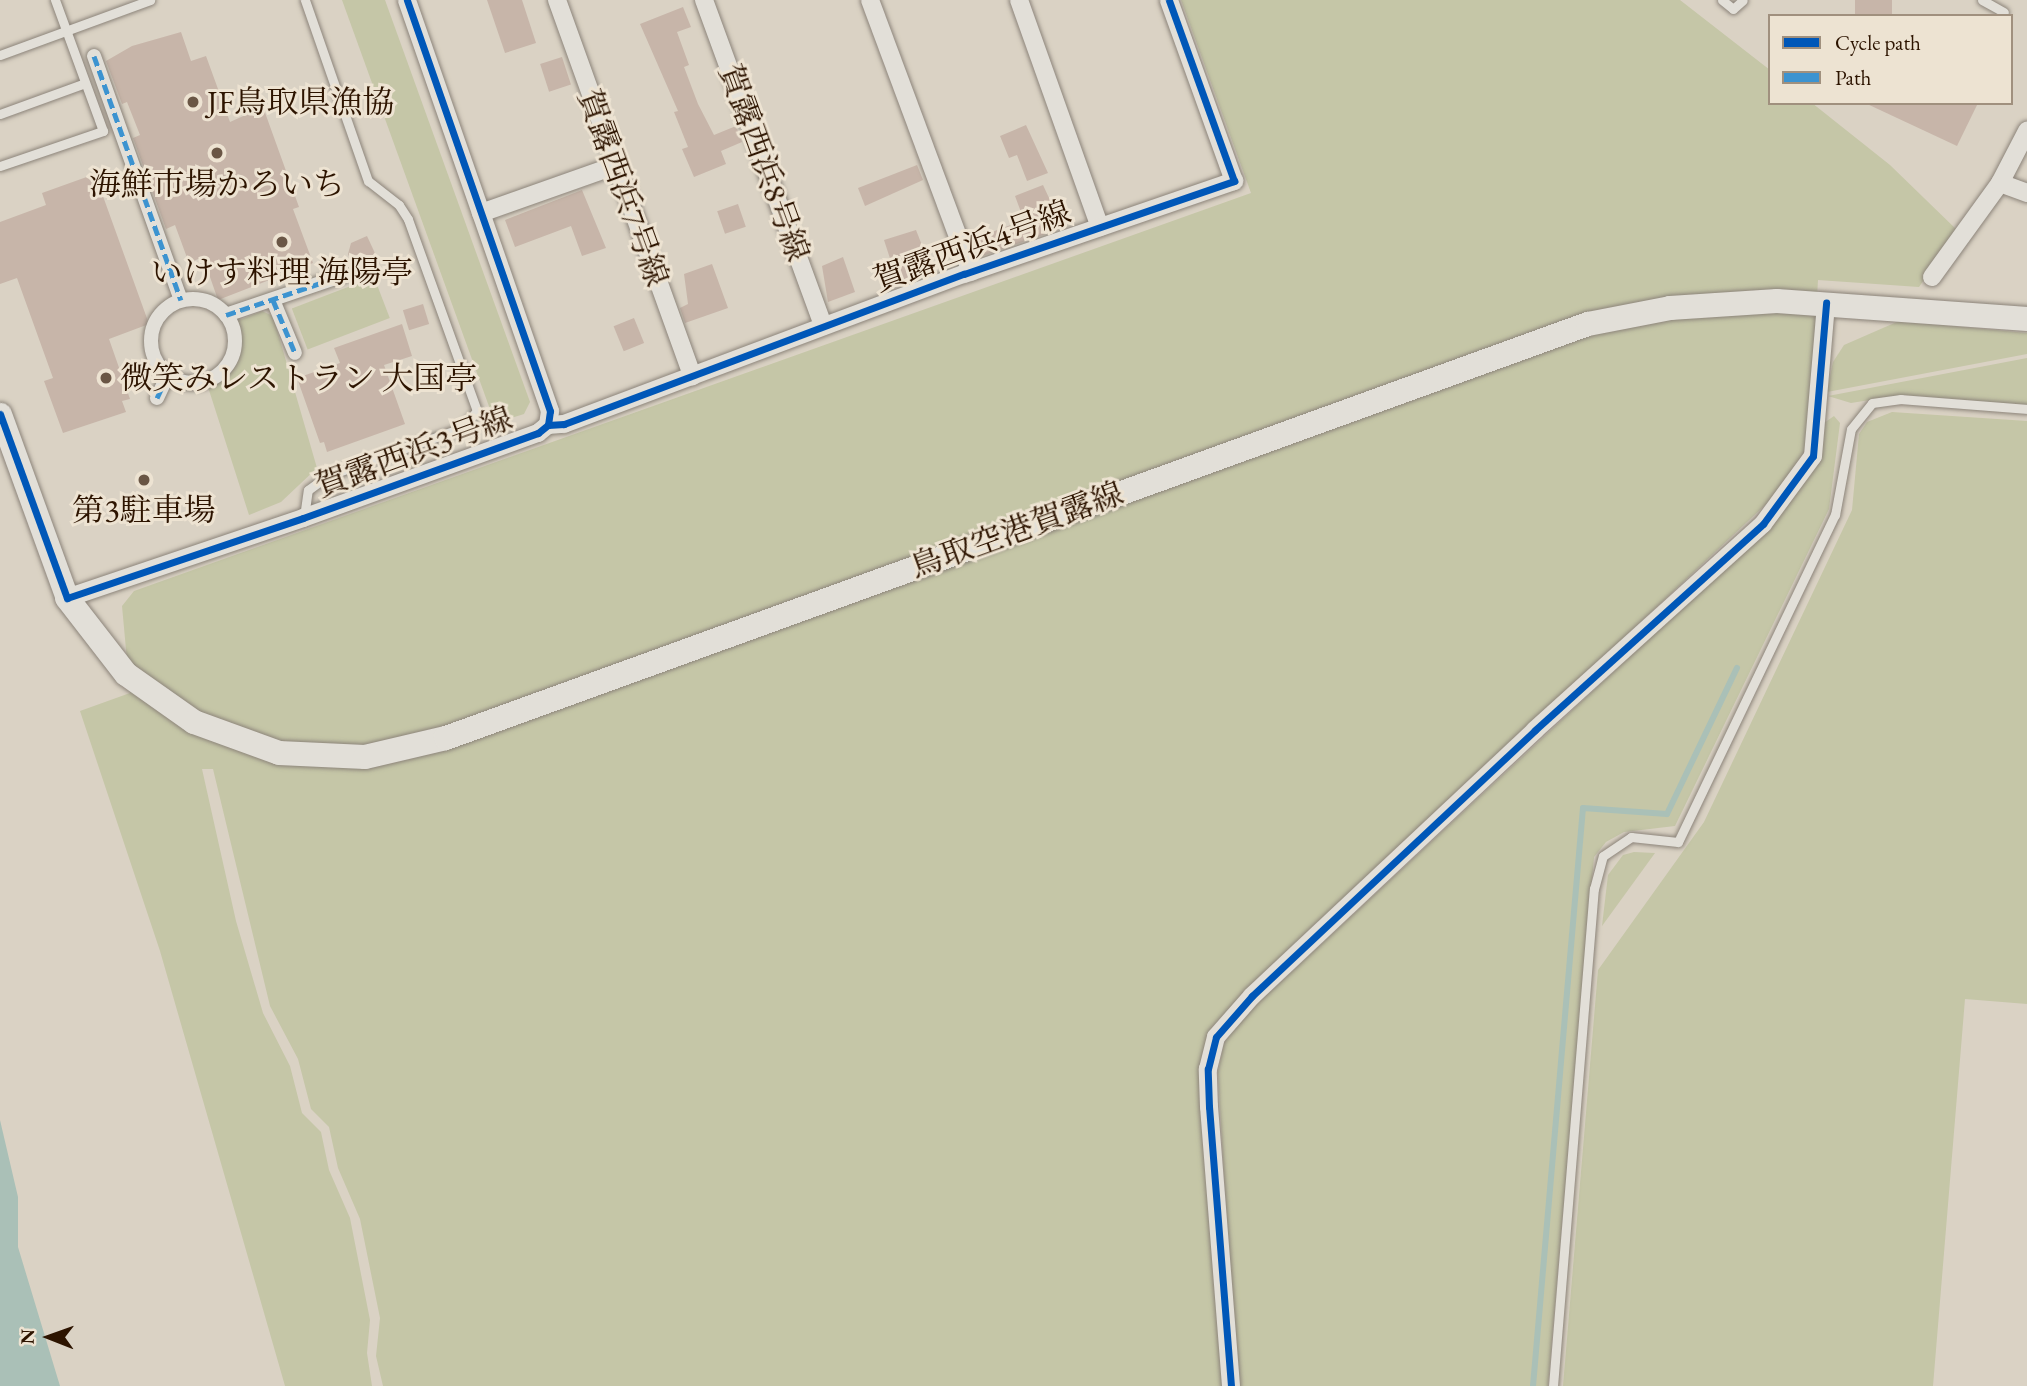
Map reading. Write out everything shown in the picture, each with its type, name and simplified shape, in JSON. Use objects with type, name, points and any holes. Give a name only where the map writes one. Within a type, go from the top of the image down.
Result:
[{"type":"main road","name":"鳥取空港賀露線","points":[[67,597],[126,674],[194,722],[249,746],[289,755],[335,759],[383,754],[473,729],[1560,332],[1689,306],[1826,303],[2027,319]]},
{"type":"street","name":"賀露西浜3号線","points":[[67,597],[303,518],[538,433],[548,425],[550,411],[407,0]]},
{"type":"street","name":"賀露西浜7号線","points":[[557,0],[614,166],[692,376]]},
{"type":"street","name":"賀露西浜8号線","points":[[704,0],[823,326]]},
{"type":"street","points":[[870,0],[971,272]]},
{"type":"street","points":[[1019,0],[1100,227]]},
{"type":"street","name":"賀露西浜4号線","points":[[548,425],[564,424],[971,272],[1234,181],[1169,0]]},
{"type":"street","points":[[94,56],[181,300]]},
{"type":"street","points":[[1933,277],[2000,183],[2027,131]]},
{"type":"street","points":[[481,213],[614,166]]},
{"type":"street","points":[[2000,183],[2027,193]]},
{"type":"street","points":[[226,316],[344,275]]},
{"type":"street","points":[[181,300],[209,302],[226,316],[234,347],[222,371],[199,383],[168,374],[154,357],[153,329],[159,317],[181,300]]},
{"type":"street","points":[[273,300],[295,354]]},
{"type":"street","points":[[1231,1386],[1209,1107],[1208,1069],[1216,1037],[1252,996],[1763,524],[1813,456],[1826,303]]},
{"type":"street","points":[[157,398],[168,374]]},
{"type":"street","points":[[0,414],[67,597]]},
{"type":"lane","points":[[0,166],[103,131],[55,0]]},
{"type":"lane","points":[[0,55],[150,0]]},
{"type":"lane","points":[[303,518],[308,491],[327,476],[462,428],[477,411],[408,219],[399,205],[368,181],[304,0]]},
{"type":"lane","points":[[1722,0],[1728,9],[1743,0]]},
{"type":"lane","points":[[1982,0],[2004,12]]},
{"type":"lane","points":[[0,114],[85,83]]},
{"type":"lane","points":[[1553,1386],[1594,889],[1604,856],[1631,837],[1678,842],[1835,515],[1851,429],[1872,403],[1901,399],[2027,409]]},
{"type":"green space","points":[[342,0],[385,0],[530,402],[524,414],[495,423]]},
{"type":"green space","points":[[1181,0],[1680,0],[1768,68],[1768,105],[1815,105],[1890,165],[1958,231],[1919,287],[1818,280],[1808,450],[1779,492],[1232,1006],[1202,1087],[1224,1386],[383,1386],[376,1356],[380,1318],[360,1219],[338,1168],[329,1127],[311,1109],[298,1059],[270,1006],[213,769],[202,769],[236,921],[263,1013],[290,1066],[302,1113],[321,1132],[329,1170],[350,1218],[370,1320],[367,1353],[372,1386],[285,1386],[160,951],[80,711],[130,693],[122,606],[134,591],[1251,193]]},
{"type":"green space","points":[[374,277],[390,318],[308,350],[292,309]]},
{"type":"green space","points":[[262,311],[273,316],[317,468],[281,502],[249,515],[208,387],[219,382],[236,363],[237,321]]},
{"type":"green space","points":[[1899,321],[2027,333],[2027,354],[1827,392],[1833,362],[1844,345]]},
{"type":"green space","points":[[2027,358],[2027,405],[1901,395],[1851,403],[1828,396]]},
{"type":"green space","points":[[1892,412],[2027,421],[2027,1004],[1965,999],[1933,1386],[1563,1386],[1598,970],[1704,822],[1852,510],[1859,434],[1867,422]]},
{"type":"green space","points":[[1834,416],[1840,423],[1829,509],[1675,826],[1624,832],[1606,842],[1594,857],[1548,1386],[1236,1386],[1218,1072],[1224,1043],[1242,1018],[1766,530],[1811,475],[1819,459],[1824,423]]},
{"type":"green space","points":[[1634,852],[1655,853],[1602,926],[1608,875],[1623,855]]},
{"type":"shaded area","points":[[0,1120],[18,1197],[18,1247],[60,1386],[0,1386]]},
{"type":"building","points":[[487,0],[522,0],[536,43],[505,53]]},
{"type":"building","points":[[1855,0],[1892,0],[1892,14],[1855,14]]},
{"type":"building","points":[[683,7],[691,27],[677,32],[689,65],[684,67],[698,104],[714,135],[736,126],[742,142],[721,151],[726,164],[694,177],[682,149],[688,147],[674,112],[678,111],[640,24]]},
{"type":"building","points":[[181,32],[191,61],[206,56],[230,122],[263,107],[299,207],[293,209],[313,263],[218,300],[203,257],[189,263],[175,225],[166,229],[133,138],[140,135],[127,102],[122,104],[106,61],[132,46]]},
{"type":"building","points":[[562,57],[571,85],[549,92],[540,64]]},
{"type":"building","points":[[1869,105],[1977,105],[1957,146]]},
{"type":"building","points":[[1026,125],[1048,173],[1027,181],[1017,155],[1009,158],[1000,136]]},
{"type":"building","points":[[917,165],[923,180],[865,206],[858,188]]},
{"type":"building","points":[[95,174],[149,324],[109,339],[130,399],[122,401],[126,412],[63,433],[44,381],[53,378],[17,278],[0,284],[0,222],[46,205],[42,193]]},
{"type":"building","points":[[1043,185],[1063,228],[982,256],[976,238],[1024,220],[1015,196]]},
{"type":"building","points":[[582,190],[606,248],[582,256],[571,226],[515,247],[505,220]]},
{"type":"building","points":[[738,204],[746,227],[725,234],[717,211]]},
{"type":"building","points":[[916,230],[927,258],[918,268],[920,278],[899,286],[884,240]]},
{"type":"building","points":[[367,236],[380,264],[365,270],[351,262],[348,254],[351,243]]},
{"type":"building","points":[[843,257],[855,292],[828,302],[822,266]]},
{"type":"building","points":[[712,264],[728,308],[685,323],[680,308],[688,304],[684,274]]},
{"type":"building","points":[[423,304],[429,324],[409,330],[403,310]]},
{"type":"building","points":[[634,318],[644,343],[624,351],[614,326]]},
{"type":"building","points":[[402,324],[412,356],[384,365],[405,424],[327,452],[324,442],[320,443],[297,378],[340,363],[334,348]]},
{"type":"waterway","points":[[1533,1386],[1583,808],[1667,814],[1737,668]]},
{"type":"marked path","points":[[94,56],[181,300]]},
{"type":"marked path","points":[[226,315],[344,275]]},
{"type":"marked path","points":[[273,300],[295,353]]},
{"type":"marked path","points":[[157,398],[168,374]]},
{"type":"cycle path","points":[[0,414],[67,598],[303,518],[538,433],[548,425],[550,411],[407,0]]},
{"type":"cycle path","points":[[548,425],[564,424],[964,274],[1234,181],[1169,0]]},
{"type":"cycle path","points":[[1231,1386],[1209,1107],[1208,1069],[1216,1037],[1252,996],[1535,730],[1763,524],[1813,456],[1826,303]]},
{"type":"place","name":"JF鳥取県漁協","points":[[193,102]]},
{"type":"place","name":"海鮮市場かろいち","points":[[217,153]]},
{"type":"place","name":"いけす料理 海陽亭","points":[[282,242]]},
{"type":"place","name":"微笑みレストラン 大国亭","points":[[106,378]]},
{"type":"place","name":"第3駐車場","points":[[144,480]]}]
